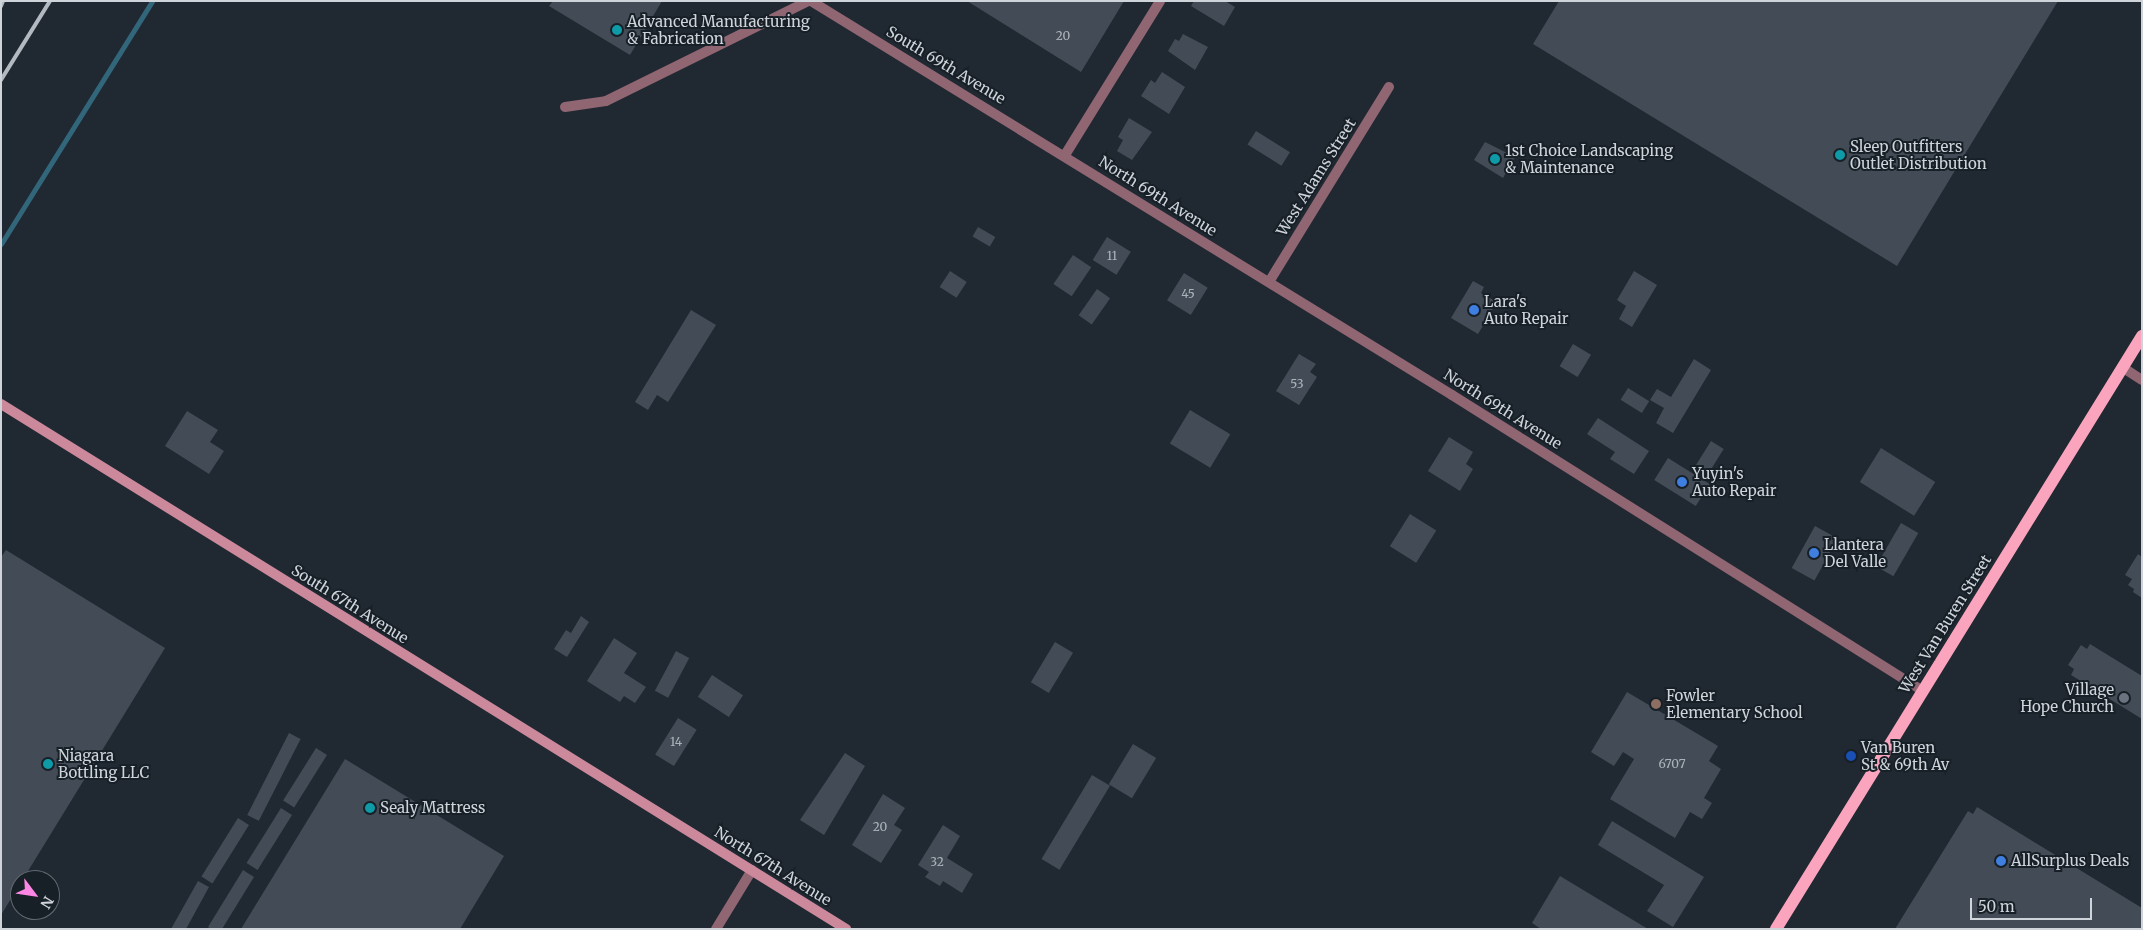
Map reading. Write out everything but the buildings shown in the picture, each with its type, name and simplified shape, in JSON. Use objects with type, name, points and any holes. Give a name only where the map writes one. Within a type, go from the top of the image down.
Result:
[{"type":"main road","name":"West Van Buren Street","points":[[1776,929],[2142,336]]},
{"type":"main road","name":"South 67th Avenue","points":[[1,404],[684,828]]},
{"type":"main road","name":"North 67th Avenue","points":[[684,828],[846,929]]},
{"type":"street","points":[[565,107],[606,101],[809,1]]},
{"type":"street","name":"South 69th Avenue","points":[[809,1],[1065,155]]},
{"type":"street","points":[[1065,155],[1160,1]]},
{"type":"street","name":"West Adams Street","points":[[1269,282],[1389,87]]},
{"type":"street","name":"North 69th Avenue","points":[[1065,155],[1923,691]]},
{"type":"street","points":[[2122,367],[2142,380]]},
{"type":"street","points":[[716,929],[752,870]]},
{"type":"waterway","points":[[1,244],[152,1]]},
{"type":"railway","points":[[1,6],[3,1]]},
{"type":"railway","points":[[1,80],[50,1]]},
{"type":"place","name":"Advanced Manufacturing & Fabrication","points":[[617,30]]},
{"type":"place","name":"Sleep Outfitters Outlet Distribution","points":[[1840,155]]},
{"type":"place","name":"1st Choice Landscaping & Maintenance","points":[[1495,159]]},
{"type":"place","name":"Lara's Auto Repair","points":[[1474,310]]},
{"type":"place","name":"Yuyin's Auto Repair","points":[[1682,482]]},
{"type":"place","name":"Llantera Del Valle","points":[[1814,553]]},
{"type":"place","name":"Village Hope Church","points":[[2124,698]]},
{"type":"place","name":"Fowler Elementary School","points":[[1656,704]]},
{"type":"place","name":"Van Buren St & 69th Av","points":[[1851,756]]},
{"type":"place","name":"Niagara Bottling LLC","points":[[48,764]]},
{"type":"place","name":"Sealy Mattress","points":[[370,808]]},
{"type":"place","name":"AllSurplus Deals","points":[[2001,861]]}]
